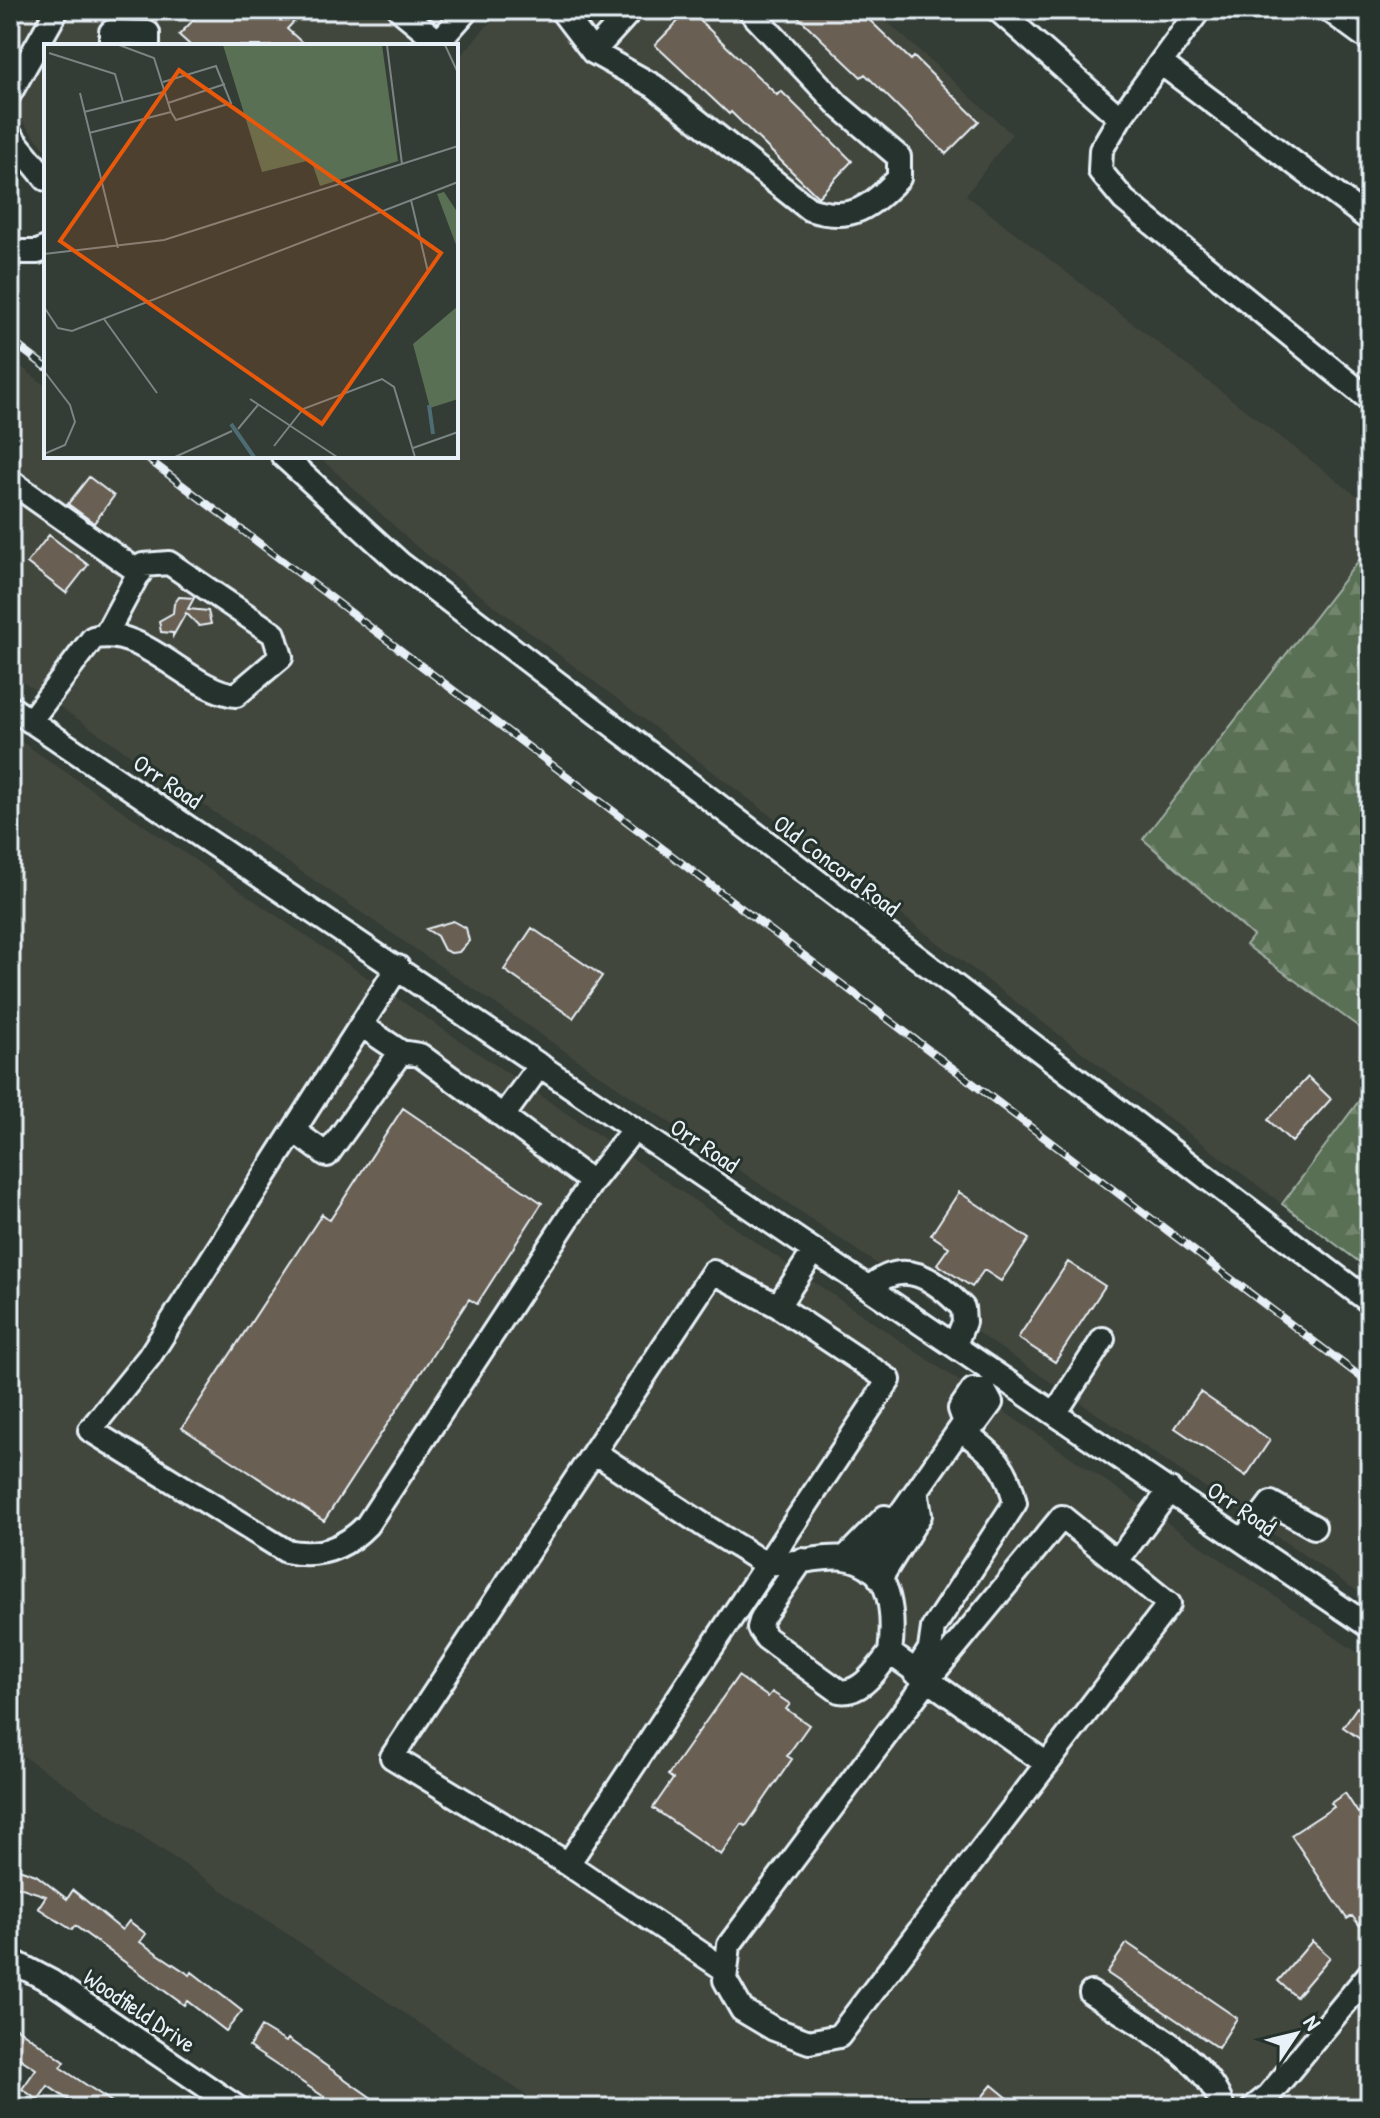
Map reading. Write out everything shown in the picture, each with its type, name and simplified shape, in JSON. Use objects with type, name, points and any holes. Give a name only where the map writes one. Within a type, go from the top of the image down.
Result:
[{"type":"street","points":[[10,93],[57,10]]},
{"type":"street","points":[[400,10],[437,44],[467,10]]},
{"type":"street","points":[[561,10],[593,52],[654,86],[809,209],[826,215],[864,210],[899,178],[899,157],[839,106],[749,10]]},
{"type":"street","points":[[593,52],[631,10]]},
{"type":"street","points":[[998,10],[1120,118]]},
{"type":"street","points":[[1199,10],[1120,118],[1101,150],[1100,171],[1124,200],[1370,400]]},
{"type":"street","points":[[1329,10],[1365,30]]},
{"type":"street","points":[[111,44],[111,32],[148,33],[148,44]]},
{"type":"street","points":[[1162,64],[1370,220]]},
{"type":"street","points":[[10,135],[44,177]]},
{"type":"street","points":[[10,252],[38,252],[44,249]]},
{"type":"street","name":"Old Concord Road","points":[[285,458],[424,583],[1370,1302]]},
{"type":"street","points":[[10,481],[140,573]]},
{"type":"street","points":[[30,721],[93,638],[106,634],[157,654],[220,693],[236,695],[281,657],[274,634],[169,563],[143,565],[106,634]]},
{"type":"street","name":"Orr Road","points":[[10,707],[955,1345],[991,1382],[1056,1412],[1370,1627]]},
{"type":"street","points":[[398,967],[149,1357],[90,1430],[286,1551],[306,1556],[351,1542],[367,1525],[592,1182],[634,1129]]},
{"type":"street","points":[[361,1025],[401,1052],[420,1055],[592,1182]]},
{"type":"street","points":[[294,1131],[327,1155],[401,1052]]},
{"type":"street","points":[[503,1116],[540,1065]]},
{"type":"street","points":[[778,1306],[814,1251]]},
{"type":"street","points":[[869,1288],[885,1274],[899,1270],[915,1273],[963,1308],[964,1322],[955,1345]]},
{"type":"street","points":[[568,1864],[889,1380],[778,1306],[713,1272],[392,1757],[568,1864],[724,1969]]},
{"type":"street","points":[[1056,1412],[1103,1339]]},
{"type":"street","points":[[802,1560],[762,1618],[759,1628],[766,1638],[839,1691],[848,1693],[861,1686],[890,1653],[889,1605],[876,1574],[875,1550],[962,1426],[977,1422],[991,1403],[991,1382]]},
{"type":"street","points":[[920,1678],[933,1628],[1015,1503],[1010,1476],[962,1426]]},
{"type":"street","points":[[594,1452],[708,1529],[767,1563],[846,1557],[876,1574]]},
{"type":"street","points":[[1117,1561],[1170,1490]]},
{"type":"street","points":[[846,1557],[901,1497],[916,1495]]},
{"type":"street","points":[[1243,1540],[1271,1503],[1314,1527]]},
{"type":"street","points":[[1062,1517],[1117,1561],[1169,1604],[839,2036],[809,2042],[774,2029],[742,2010],[725,1980],[729,1945],[920,1678],[1062,1517]]},
{"type":"street","points":[[890,1653],[920,1678],[1047,1764]]},
{"type":"street","name":"Woodfield Drive","points":[[10,1960],[52,1982],[238,2108]]},
{"type":"street","points":[[1262,2106],[1370,1973]]},
{"type":"street","points":[[1091,1993],[1200,2067],[1217,2088],[1223,2108]]},
{"type":"shaded area","points":[[10,10],[448,10],[418,44],[44,44],[44,148],[10,107]]},
{"type":"shaded area","points":[[501,10],[874,10],[1012,134],[966,195],[1370,506],[1370,546],[1143,839],[1253,936],[1247,945],[1370,1035],[1370,1086],[1282,1204],[417,547],[320,458],[458,458],[458,59]]},
{"type":"shaded area","points":[[10,358],[44,384],[44,458],[141,458],[590,800],[593,794],[1370,1378],[1370,1600],[10,673]]},
{"type":"shaded area","points":[[10,734],[1370,1661],[1370,2108],[545,2108],[10,1747]]},
{"type":"green space","points":[[1370,546],[1370,1035],[1246,945],[1253,936],[1143,839]]},
{"type":"green space","points":[[1370,1086],[1370,1270],[1282,1204]]},
{"type":"building","points":[[203,10],[305,10],[287,29],[304,44],[189,44],[179,35]]},
{"type":"building","points":[[689,10],[777,95],[781,91],[852,161],[818,197],[731,112],[729,114],[655,45]]},
{"type":"building","points":[[791,10],[859,10],[911,60],[914,57],[979,121],[946,154],[865,74],[861,77]]},
{"type":"building","points":[[89,477],[114,496],[94,523],[68,504]]},
{"type":"building","points":[[49,535],[88,565],[66,593],[27,563]]},
{"type":"building","points":[[179,597],[194,598],[188,609],[208,611],[211,624],[199,626],[186,613],[173,636],[173,633],[161,632],[159,621],[173,613]]},
{"type":"building","points":[[453,921],[466,928],[469,941],[459,952],[451,953],[444,950],[437,936],[426,929]]},
{"type":"building","points":[[532,928],[602,976],[573,1018],[504,970]]},
{"type":"building","points":[[1308,1077],[1331,1099],[1292,1142],[1268,1120]]},
{"type":"building","points":[[403,1108],[542,1203],[477,1304],[469,1299],[324,1521],[182,1428],[322,1214],[330,1220]]},
{"type":"building","points":[[959,1192],[1029,1239],[1001,1281],[984,1270],[972,1287],[937,1264],[949,1247],[931,1235]]},
{"type":"building","points":[[1068,1262],[1105,1286],[1055,1362],[1018,1338]]},
{"type":"building","points":[[1200,1392],[1270,1440],[1246,1476],[1175,1428]]},
{"type":"building","points":[[738,1676],[768,1697],[772,1692],[790,1704],[786,1709],[809,1725],[787,1756],[792,1759],[746,1826],[742,1824],[721,1855],[653,1808],[673,1779],[668,1775]]},
{"type":"building","points":[[1357,1707],[1370,1717],[1370,1746],[1343,1727]]},
{"type":"building","points":[[1345,1793],[1358,1813],[1370,1805],[1370,1919],[1360,1926],[1352,1916],[1347,1919],[1291,1835],[1334,1807],[1331,1803]]},
{"type":"building","points":[[10,1866],[36,1875],[67,1899],[73,1890],[122,1930],[129,1921],[146,1934],[140,1942],[190,1975],[192,1972],[242,2011],[226,2031],[187,2001],[184,2005],[75,1926],[72,1930],[38,1908],[46,1896],[10,1884]]},
{"type":"building","points":[[1312,1941],[1330,1957],[1296,1997],[1278,1981]]},
{"type":"building","points":[[1127,1943],[1237,2018],[1218,2048],[1107,1973]]},
{"type":"building","points":[[10,2023],[65,2062],[61,2068],[121,2108],[80,2108],[48,2086],[38,2100],[22,2089],[36,2069],[10,2052]]},
{"type":"building","points":[[261,2027],[286,2042],[288,2039],[386,2108],[341,2108],[249,2047]]},
{"type":"building","points":[[992,2085],[1020,2108],[973,2108]]},
{"type":"railway","points":[[10,340],[44,366]]},
{"type":"railway","points":[[147,458],[1370,1384]]}]
